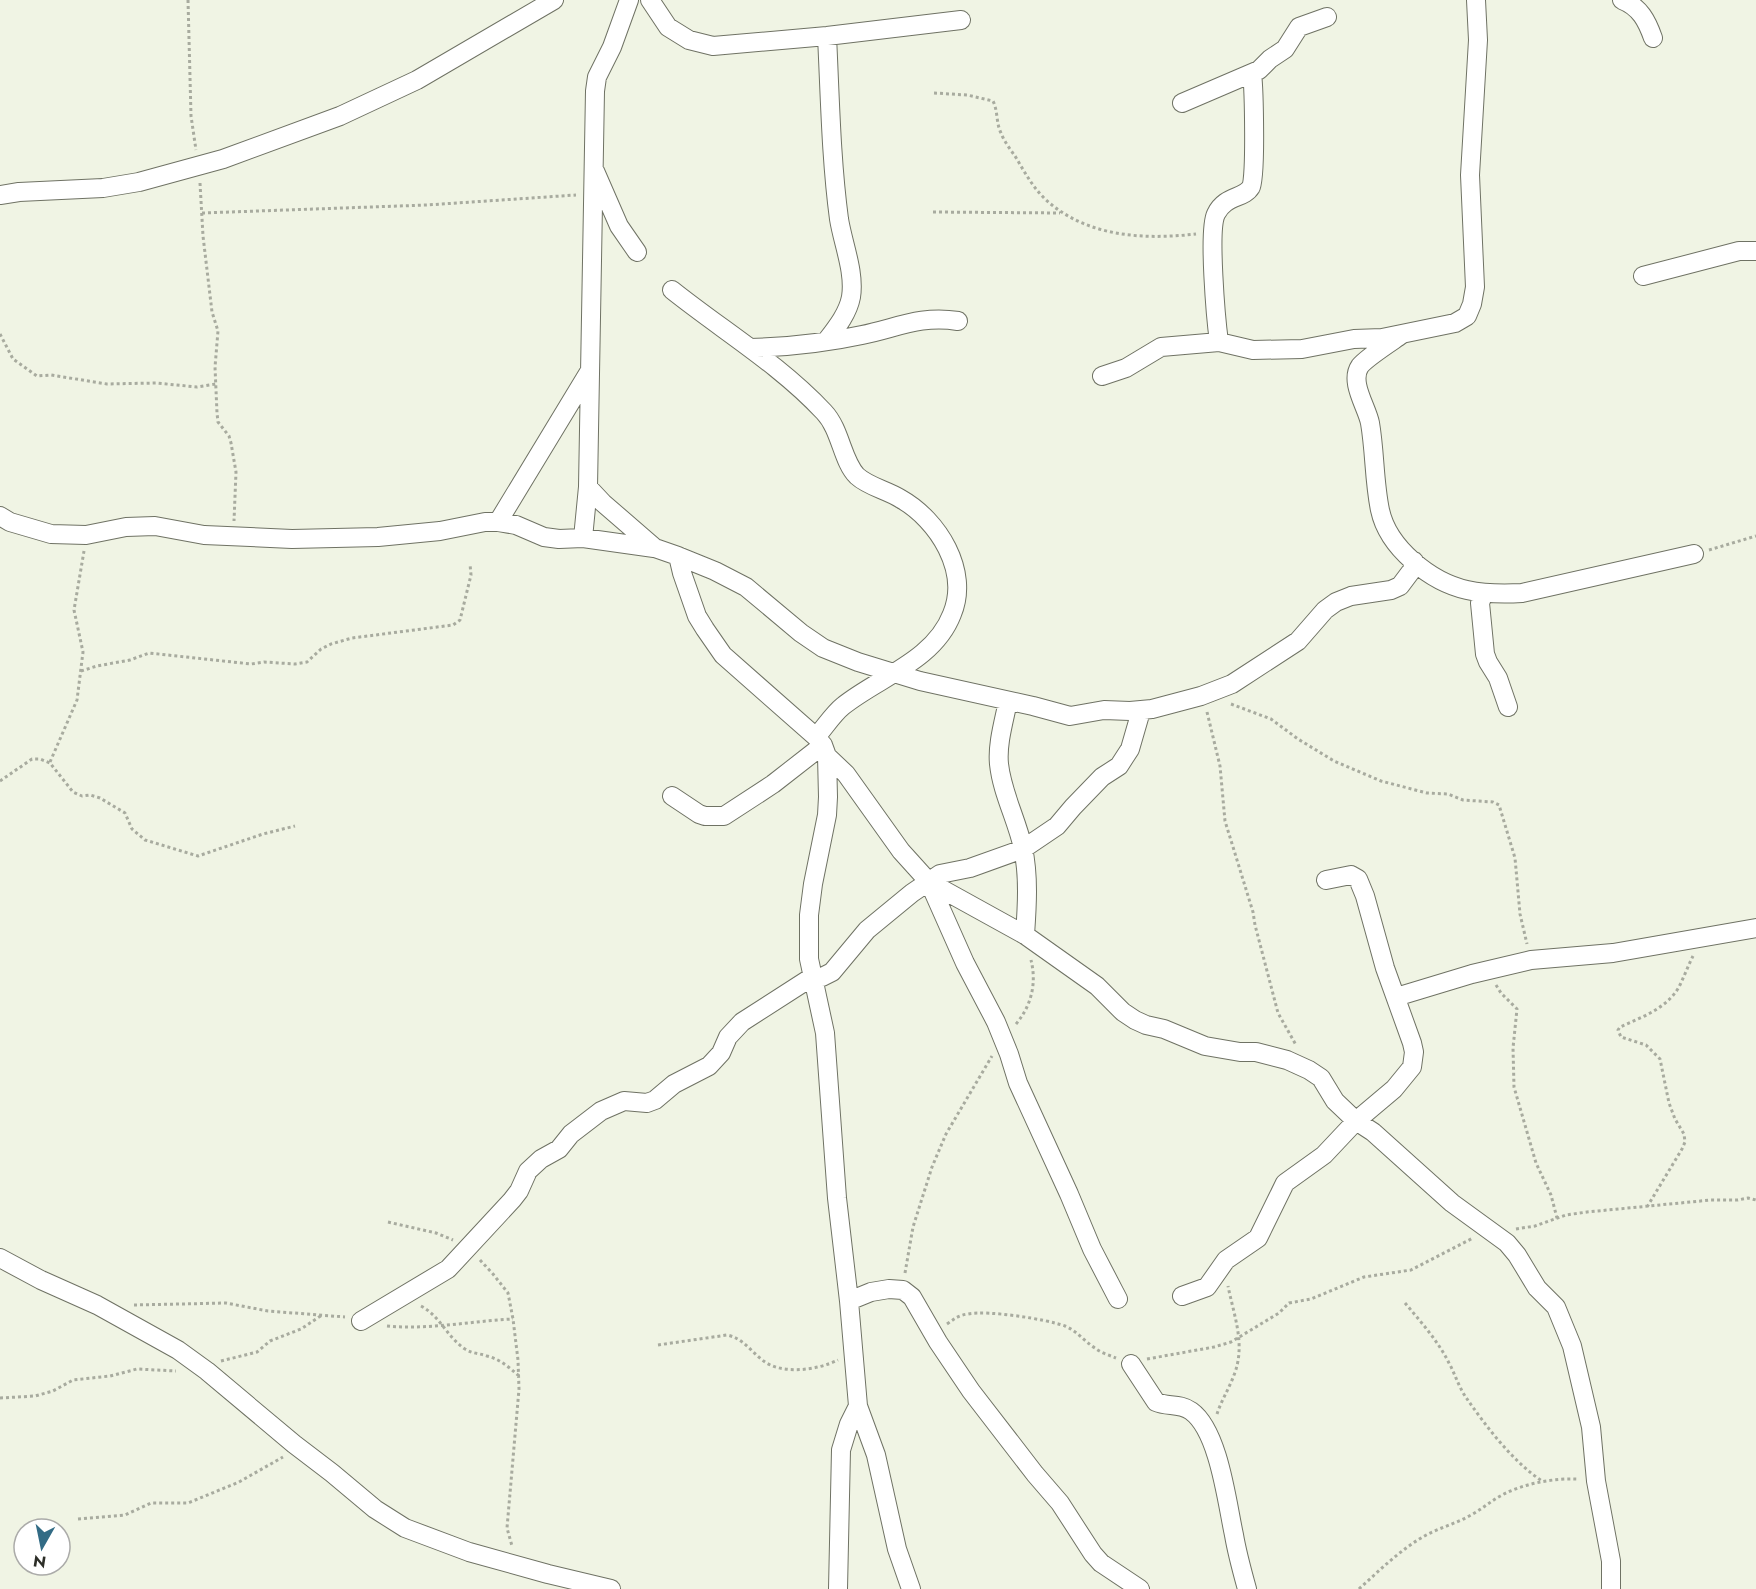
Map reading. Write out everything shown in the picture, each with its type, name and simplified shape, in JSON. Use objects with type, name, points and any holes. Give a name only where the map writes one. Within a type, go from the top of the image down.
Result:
[{"type":"street","points":[[0,195],[104,188],[139,183],[199,167],[340,116],[377,99],[417,80],[554,0]]},
{"type":"street","points":[[583,538],[588,487],[595,91],[597,77],[612,47],[629,0]]},
{"type":"street","points":[[650,0],[668,27],[689,40],[714,46],[827,36],[962,20]]},
{"type":"street","points":[[1102,376],[1126,368],[1161,347],[1219,342],[1252,350],[1302,349],[1335,342],[1382,338],[1455,323],[1467,316],[1475,287],[1470,175],[1478,40],[1476,0]]},
{"type":"street","points":[[1622,0],[1644,16],[1653,38]]},
{"type":"street","points":[[1182,103],[1252,74],[1270,58],[1285,49],[1299,27],[1327,17]]},
{"type":"street","points":[[827,36],[832,144],[851,294],[848,309],[827,340]]},
{"type":"street","points":[[1219,342],[1215,302],[1213,232],[1215,215],[1233,196],[1245,193],[1252,187],[1255,175],[1253,118],[1255,99],[1252,74]]},
{"type":"street","points":[[594,169],[619,226],[637,252]]},
{"type":"street","points":[[1643,276],[1739,251],[1756,251]]},
{"type":"street","points":[[672,290],[714,324],[750,348],[825,413],[838,431],[851,468],[856,475],[869,484],[901,498],[920,512],[938,533],[951,556],[956,574],[953,612],[944,630],[927,648],[895,673],[842,707],[822,746],[773,784],[724,816],[699,814],[672,796]]},
{"type":"street","points":[[750,348],[802,345],[939,318],[958,321]]},
{"type":"street","points":[[1403,333],[1360,366],[1357,375],[1358,388],[1369,420],[1380,511],[1395,542],[1414,561],[1442,581],[1466,590],[1484,593],[1522,593],[1694,554]]},
{"type":"street","points":[[498,522],[590,370]]},
{"type":"street","points":[[588,487],[655,548]]},
{"type":"street","points":[[0,516],[10,522],[51,534],[86,535],[126,526],[154,526],[232,538],[378,537],[498,522],[516,525],[544,537],[583,538],[655,548],[715,570],[746,587],[801,633],[823,648],[920,681],[1033,705],[1070,716],[1104,710],[1141,711],[1201,696],[1232,684],[1287,650],[1308,632],[1325,610],[1336,602],[1351,596],[1391,590],[1400,586],[1412,570],[1414,561]]},
{"type":"street","points":[[678,556],[697,616],[723,655],[822,746],[846,774],[901,851],[929,882],[964,963],[1003,1040],[1032,1114],[1096,1259],[1118,1299]]},
{"type":"street","points":[[1484,593],[1480,603],[1485,654],[1498,678],[1508,707]]},
{"type":"street","points":[[1008,701],[1001,736],[999,762],[1001,779],[1016,818],[1023,849],[1027,910],[1025,935]]},
{"type":"street","points":[[361,1321],[438,1277],[468,1249],[512,1200],[528,1171],[559,1149],[571,1134],[601,1111],[624,1101],[647,1103],[655,1100],[674,1084],[709,1066],[721,1053],[728,1037],[742,1022],[812,977],[822,977],[832,972],[867,930],[912,893],[940,874],[970,868],[1023,849],[1057,826],[1102,777],[1119,766],[1130,749],[1141,711]]},
{"type":"street","points":[[822,746],[827,815],[809,915],[812,977],[825,1033],[837,1198],[858,1406],[876,1455],[897,1549],[911,1589]]},
{"type":"street","points":[[1182,1296],[1207,1287],[1222,1264],[1235,1252],[1258,1238],[1285,1183],[1324,1155],[1356,1120],[1394,1089],[1412,1066],[1414,1052],[1412,1043],[1385,968],[1358,879],[1351,875],[1326,880]]},
{"type":"street","points":[[929,882],[1025,935],[1097,986],[1123,1012],[1135,1020],[1205,1046],[1240,1052],[1256,1052],[1287,1060],[1309,1070],[1321,1078],[1335,1101],[1356,1120],[1373,1132],[1421,1176],[1507,1243],[1538,1288],[1556,1307],[1572,1346],[1583,1385],[1591,1427],[1596,1481],[1611,1561],[1611,1589]]},
{"type":"street","points":[[1396,997],[1495,968],[1531,960],[1613,953],[1756,928]]},
{"type":"street","points":[[0,1258],[40,1280],[73,1293],[139,1327],[177,1350],[207,1371],[375,1509],[405,1528],[469,1552],[611,1589]]},
{"type":"street","points":[[849,1301],[871,1292],[889,1289],[903,1290],[912,1297],[971,1391],[1029,1467],[1060,1503],[1093,1554],[1101,1563],[1140,1589]]},
{"type":"street","points":[[1131,1364],[1156,1402],[1185,1407],[1194,1413],[1210,1438],[1226,1490],[1233,1532],[1247,1589]]},
{"type":"street","points":[[838,1589],[841,1450],[849,1424],[858,1406]]},
{"type":"path","points":[[188,0],[191,116],[199,167],[210,300],[218,331],[215,366],[218,422],[229,436],[236,472],[232,538]]},
{"type":"path","points":[[934,93],[967,95],[993,101],[1000,132],[1043,197],[1061,213],[1092,228],[1128,236],[1179,236],[1213,232]]},
{"type":"path","points":[[202,213],[427,205],[592,193]]},
{"type":"path","points":[[933,212],[1061,213]]},
{"type":"path","points":[[0,334],[13,359],[37,376],[51,375],[107,384],[156,382],[196,387],[216,384]]},
{"type":"path","points":[[50,762],[77,700],[83,652],[74,610],[86,535]]},
{"type":"path","points":[[1694,554],[1756,536]]},
{"type":"path","points":[[81,671],[130,660],[149,653],[250,664],[264,662],[295,664],[307,662],[321,649],[351,638],[453,625],[460,620],[471,576],[470,564]]},
{"type":"path","points":[[1201,696],[1212,725],[1220,766],[1222,803],[1229,838],[1253,912],[1278,1013],[1297,1046]]},
{"type":"path","points":[[1227,703],[1271,719],[1334,761],[1381,781],[1427,793],[1448,794],[1463,800],[1493,802],[1499,805],[1515,858],[1520,914],[1531,960]]},
{"type":"path","points":[[0,781],[32,759],[50,762],[73,792],[82,796],[90,795],[100,798],[125,813],[132,829],[145,840],[193,855],[205,854],[263,834],[295,826]]},
{"type":"path","points":[[903,1290],[913,1227],[932,1167],[946,1134],[988,1061],[1024,1015],[1033,987],[1033,965],[1025,935]]},
{"type":"path","points":[[1647,1207],[1682,1149],[1685,1142],[1684,1134],[1669,1103],[1660,1059],[1646,1045],[1621,1037],[1618,1030],[1659,1008],[1671,998],[1680,985],[1698,939]]},
{"type":"path","points":[[1495,968],[1497,987],[1517,1009],[1513,1048],[1514,1088],[1536,1163],[1551,1195],[1557,1218]]},
{"type":"path","points":[[931,1330],[948,1324],[958,1316],[970,1313],[988,1313],[1029,1319],[1064,1326],[1077,1333],[1096,1350],[1131,1364],[1214,1347],[1239,1339],[1279,1313],[1289,1303],[1311,1299],[1364,1277],[1411,1270],[1490,1232],[1535,1226],[1557,1218],[1587,1212],[1711,1200],[1731,1201],[1748,1197],[1756,1200]]},
{"type":"path","points":[[388,1222],[436,1233],[461,1243],[508,1293],[519,1376],[507,1528],[522,1567]]},
{"type":"path","points":[[1210,1438],[1221,1402],[1235,1374],[1238,1360],[1237,1316],[1222,1264]]},
{"type":"path","points":[[401,1297],[435,1314],[463,1348],[474,1354],[497,1360],[519,1376]]},
{"type":"path","points":[[129,1305],[226,1303],[268,1311],[322,1315],[401,1327],[443,1326],[478,1320],[513,1319]]},
{"type":"path","points":[[1405,1303],[1441,1350],[1465,1396],[1492,1432],[1529,1473],[1543,1482]]},
{"type":"path","points":[[0,1398],[35,1396],[53,1391],[73,1380],[110,1376],[137,1369],[207,1371],[219,1362],[257,1352],[270,1341],[302,1329],[322,1315]]},
{"type":"path","points":[[658,1345],[727,1335],[736,1337],[772,1366],[809,1369],[829,1364],[854,1351]]},
{"type":"path","points":[[78,1519],[125,1515],[151,1503],[188,1503],[239,1482],[267,1467],[283,1458],[294,1444]]},
{"type":"path","points":[[1359,1589],[1396,1556],[1428,1534],[1469,1516],[1514,1489],[1567,1479],[1596,1481]]}]
